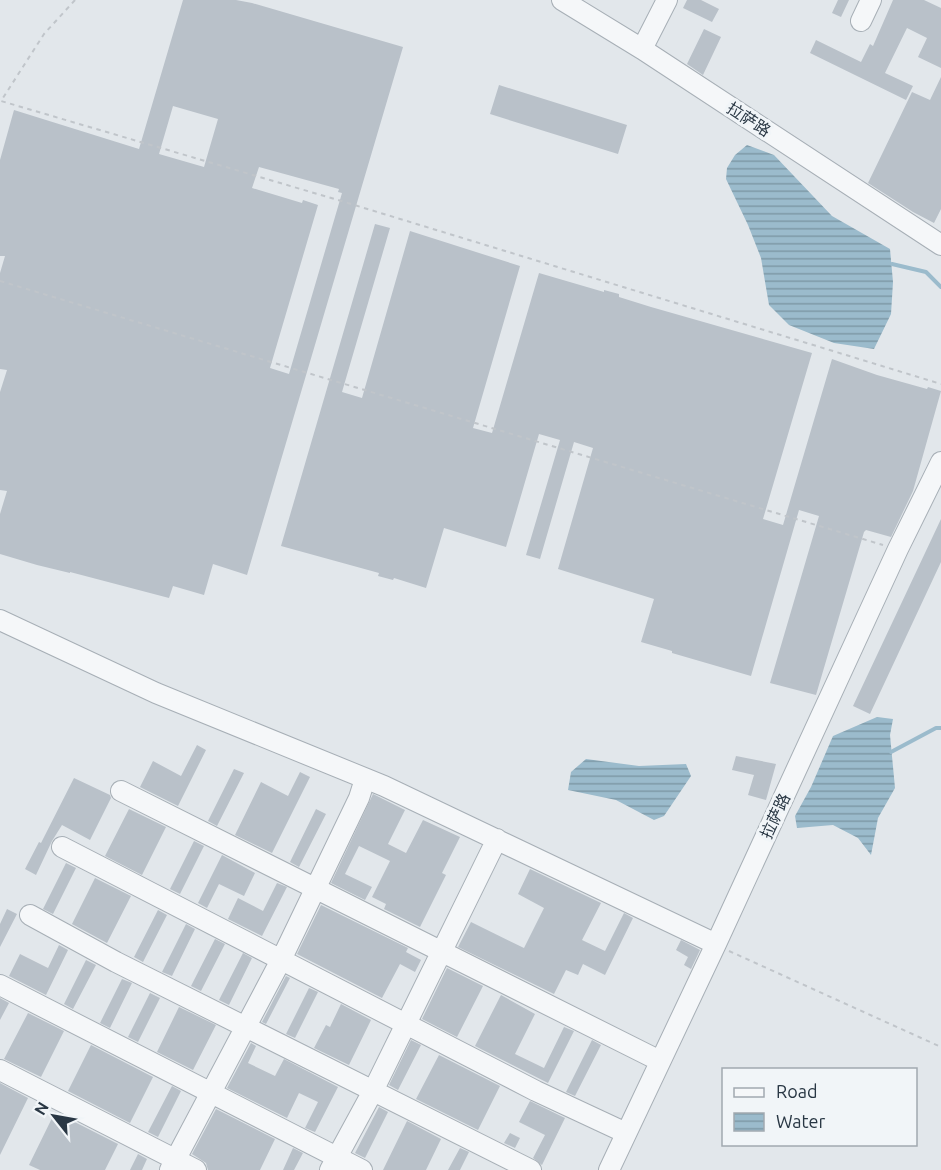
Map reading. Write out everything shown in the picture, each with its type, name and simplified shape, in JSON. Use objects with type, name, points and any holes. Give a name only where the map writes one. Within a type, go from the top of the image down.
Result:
[{"type":"street","name":"拉萨路","points":[[562,0],[642,49],[939,243]]},
{"type":"street","points":[[642,49],[667,0]]},
{"type":"street","points":[[861,21],[871,0]]},
{"type":"street","name":"拉萨路","points":[[609,1170],[898,549],[941,462]]},
{"type":"street","points":[[0,620],[156,693],[384,786],[716,944]]},
{"type":"street","points":[[173,1165],[281,960],[359,798],[365,779]]},
{"type":"street","points":[[121,791],[660,1062]]},
{"type":"street","points":[[334,1164],[373,1091],[497,839]]},
{"type":"street","points":[[62,847],[536,1091],[626,1133]]},
{"type":"street","points":[[30,915],[116,962],[531,1170]]},
{"type":"street","points":[[0,985],[212,1092],[334,1164],[362,1170]]},
{"type":"street","points":[[0,1070],[173,1165],[196,1170]]},
{"type":"path","points":[[75,0],[44,34],[1,101],[338,200],[941,384]]},
{"type":"path","points":[[0,281],[898,549]]},
{"type":"path","points":[[716,944],[941,1047]]},
{"type":"water","points":[[747,145],[774,155],[832,216],[890,249],[893,282],[891,314],[874,349],[834,343],[789,325],[769,305],[761,258],[726,179],[727,168],[735,155]]},
{"type":"water","points":[[877,717],[893,719],[890,735],[895,788],[878,818],[871,855],[858,838],[833,825],[797,828],[795,816],[811,787],[833,736]]},
{"type":"water","points":[[586,759],[639,766],[686,764],[691,776],[664,816],[654,820],[616,800],[568,790],[571,772]]},
{"type":"building","points":[[183,0],[236,0],[252,3],[403,47],[247,575],[213,564],[204,595],[173,586],[169,598],[0,554],[0,514],[7,491],[0,490],[0,392],[7,370],[0,369],[0,273],[5,256],[0,256],[0,160],[14,110],[139,149]],"holes":[[[173,106],[218,119],[204,167],[159,154]],[[259,167],[339,189],[338,192],[342,193],[289,374],[270,368],[318,205],[303,200],[302,203],[252,188]]]},
{"type":"building","points":[[687,0],[701,0],[719,9],[712,22],[683,8]]},
{"type":"building","points":[[838,0],[849,0],[841,17],[832,13]]},
{"type":"building","points":[[893,0],[924,0],[941,8],[941,68],[918,57],[927,38],[907,28],[885,73],[913,86],[906,100],[810,53],[816,40],[861,62],[870,44],[873,46]]},
{"type":"building","points":[[704,29],[721,37],[703,75],[687,64]]},
{"type":"building","points":[[941,77],[941,209],[934,223],[868,183],[912,92],[930,100]]},
{"type":"building","points":[[499,85],[627,125],[618,154],[490,114]]},
{"type":"building","points":[[375,224],[390,228],[342,392],[362,398],[410,231],[520,266],[473,428],[492,433],[539,273],[604,292],[604,290],[619,294],[619,297],[651,307],[812,353],[763,519],[783,525],[832,359],[877,375],[941,391],[913,491],[891,537],[866,530],[864,532],[816,695],[770,683],[819,516],[799,510],[751,676],[672,653],[672,651],[641,642],[654,599],[558,569],[593,448],[574,442],[540,559],[526,555],[560,440],[539,434],[506,547],[444,528],[426,588],[394,578],[393,580],[378,576],[379,573],[281,546]]},
{"type":"building","points":[[941,519],[941,562],[870,714],[853,706]]},
{"type":"building","points":[[197,745],[206,750],[178,806],[140,787],[153,761],[181,776]]},
{"type":"building","points":[[736,756],[776,764],[766,800],[748,795],[754,775],[732,770]]},
{"type":"building","points":[[234,769],[244,773],[217,826],[208,821]]},
{"type":"building","points":[[300,772],[310,777],[272,853],[235,835],[261,782],[288,796]]},
{"type":"building","points":[[74,778],[110,795],[111,798],[90,840],[62,825],[36,875],[25,869]]},
{"type":"building","points":[[373,794],[405,810],[388,844],[406,853],[423,820],[460,837],[442,873],[446,875],[420,927],[384,909],[386,904],[372,897],[390,861],[359,846],[345,874],[372,887],[365,900],[331,883]]},
{"type":"building","points":[[129,809],[166,827],[142,875],[105,856]]},
{"type":"building","points":[[316,809],[326,814],[299,867],[290,862]]},
{"type":"building","points":[[194,841],[204,846],[180,894],[170,889]]},
{"type":"building","points":[[222,855],[255,873],[244,896],[219,884],[207,908],[198,903]]},
{"type":"building","points":[[66,863],[76,868],[53,914],[43,909]]},
{"type":"building","points":[[530,869],[601,903],[582,940],[605,951],[624,913],[633,918],[605,975],[583,964],[578,975],[566,970],[554,994],[458,947],[471,922],[524,948],[544,908],[518,894]]},
{"type":"building","points":[[95,878],[131,896],[107,943],[72,924]]},
{"type":"building","points":[[277,883],[287,887],[262,936],[228,919],[238,898],[263,911]]},
{"type":"building","points":[[321,905],[408,948],[406,952],[421,960],[415,972],[400,964],[382,998],[297,954]]},
{"type":"building","points":[[7,909],[17,914],[0,947],[0,924]]},
{"type":"building","points":[[158,910],[167,915],[143,962],[134,957]]},
{"type":"building","points":[[186,924],[195,929],[172,976],[162,972]]},
{"type":"building","points":[[215,939],[225,944],[201,991],[191,986]]},
{"type":"building","points":[[681,940],[700,950],[691,969],[684,965],[688,957],[676,950]]},
{"type":"building","points":[[59,945],[68,950],[46,995],[9,976],[20,954],[48,968]]},
{"type":"building","points":[[243,953],[252,958],[229,1005],[219,1000]]},
{"type":"building","points":[[86,960],[96,965],[73,1009],[64,1004]]},
{"type":"building","points":[[447,968],[483,986],[457,1037],[422,1019]]},
{"type":"building","points":[[286,976],[290,978],[266,1024],[262,1022]]},
{"type":"building","points":[[122,979],[132,983],[110,1028],[100,1023]]},
{"type":"building","points":[[309,988],[318,992],[295,1038],[286,1034]]},
{"type":"building","points":[[150,993],[160,998],[138,1042],[128,1037]]},
{"type":"building","points":[[501,995],[535,1014],[515,1054],[544,1068],[564,1027],[574,1031],[548,1083],[475,1046]]},
{"type":"building","points":[[0,998],[9,1003],[0,1020]]},
{"type":"building","points":[[341,1004],[371,1020],[349,1065],[314,1048],[326,1025],[330,1027]]},
{"type":"building","points":[[179,1007],[216,1025],[193,1070],[157,1052]]},
{"type":"building","points":[[28,1013],[64,1031],[41,1077],[4,1059]]},
{"type":"building","points":[[411,1040],[421,1045],[398,1090],[389,1085]]},
{"type":"building","points":[[592,1040],[601,1045],[575,1096],[566,1092]]},
{"type":"building","points":[[251,1043],[256,1046],[248,1063],[275,1076],[284,1059],[338,1087],[315,1132],[305,1128],[318,1102],[299,1093],[287,1118],[227,1088]]},
{"type":"building","points":[[91,1045],[153,1077],[130,1123],[68,1091]]},
{"type":"building","points":[[439,1055],[500,1086],[478,1130],[416,1099]]},
{"type":"building","points":[[0,1083],[28,1098],[0,1155]]},
{"type":"building","points":[[172,1086],[181,1091],[158,1137],[148,1132]]},
{"type":"building","points":[[530,1101],[565,1118],[542,1165],[533,1158],[545,1135],[519,1122]]},
{"type":"building","points":[[379,1107],[388,1112],[365,1158],[355,1153]]},
{"type":"building","points":[[216,1109],[275,1139],[260,1170],[208,1170],[206,1163],[192,1154]]},
{"type":"building","points":[[55,1112],[118,1144],[105,1170],[40,1170],[29,1165]]},
{"type":"building","points":[[407,1121],[441,1139],[426,1170],[383,1170]]},
{"type":"building","points":[[510,1133],[520,1138],[515,1148],[504,1143]]},
{"type":"building","points":[[293,1148],[303,1153],[294,1170],[283,1170]]},
{"type":"building","points":[[460,1148],[469,1152],[460,1170],[448,1170]]},
{"type":"building","points":[[138,1154],[147,1159],[142,1170],[130,1170]]},
{"type":"waterway","points":[[892,264],[926,272],[941,287]]},
{"type":"waterway","points":[[891,752],[936,728],[941,728]]}]
